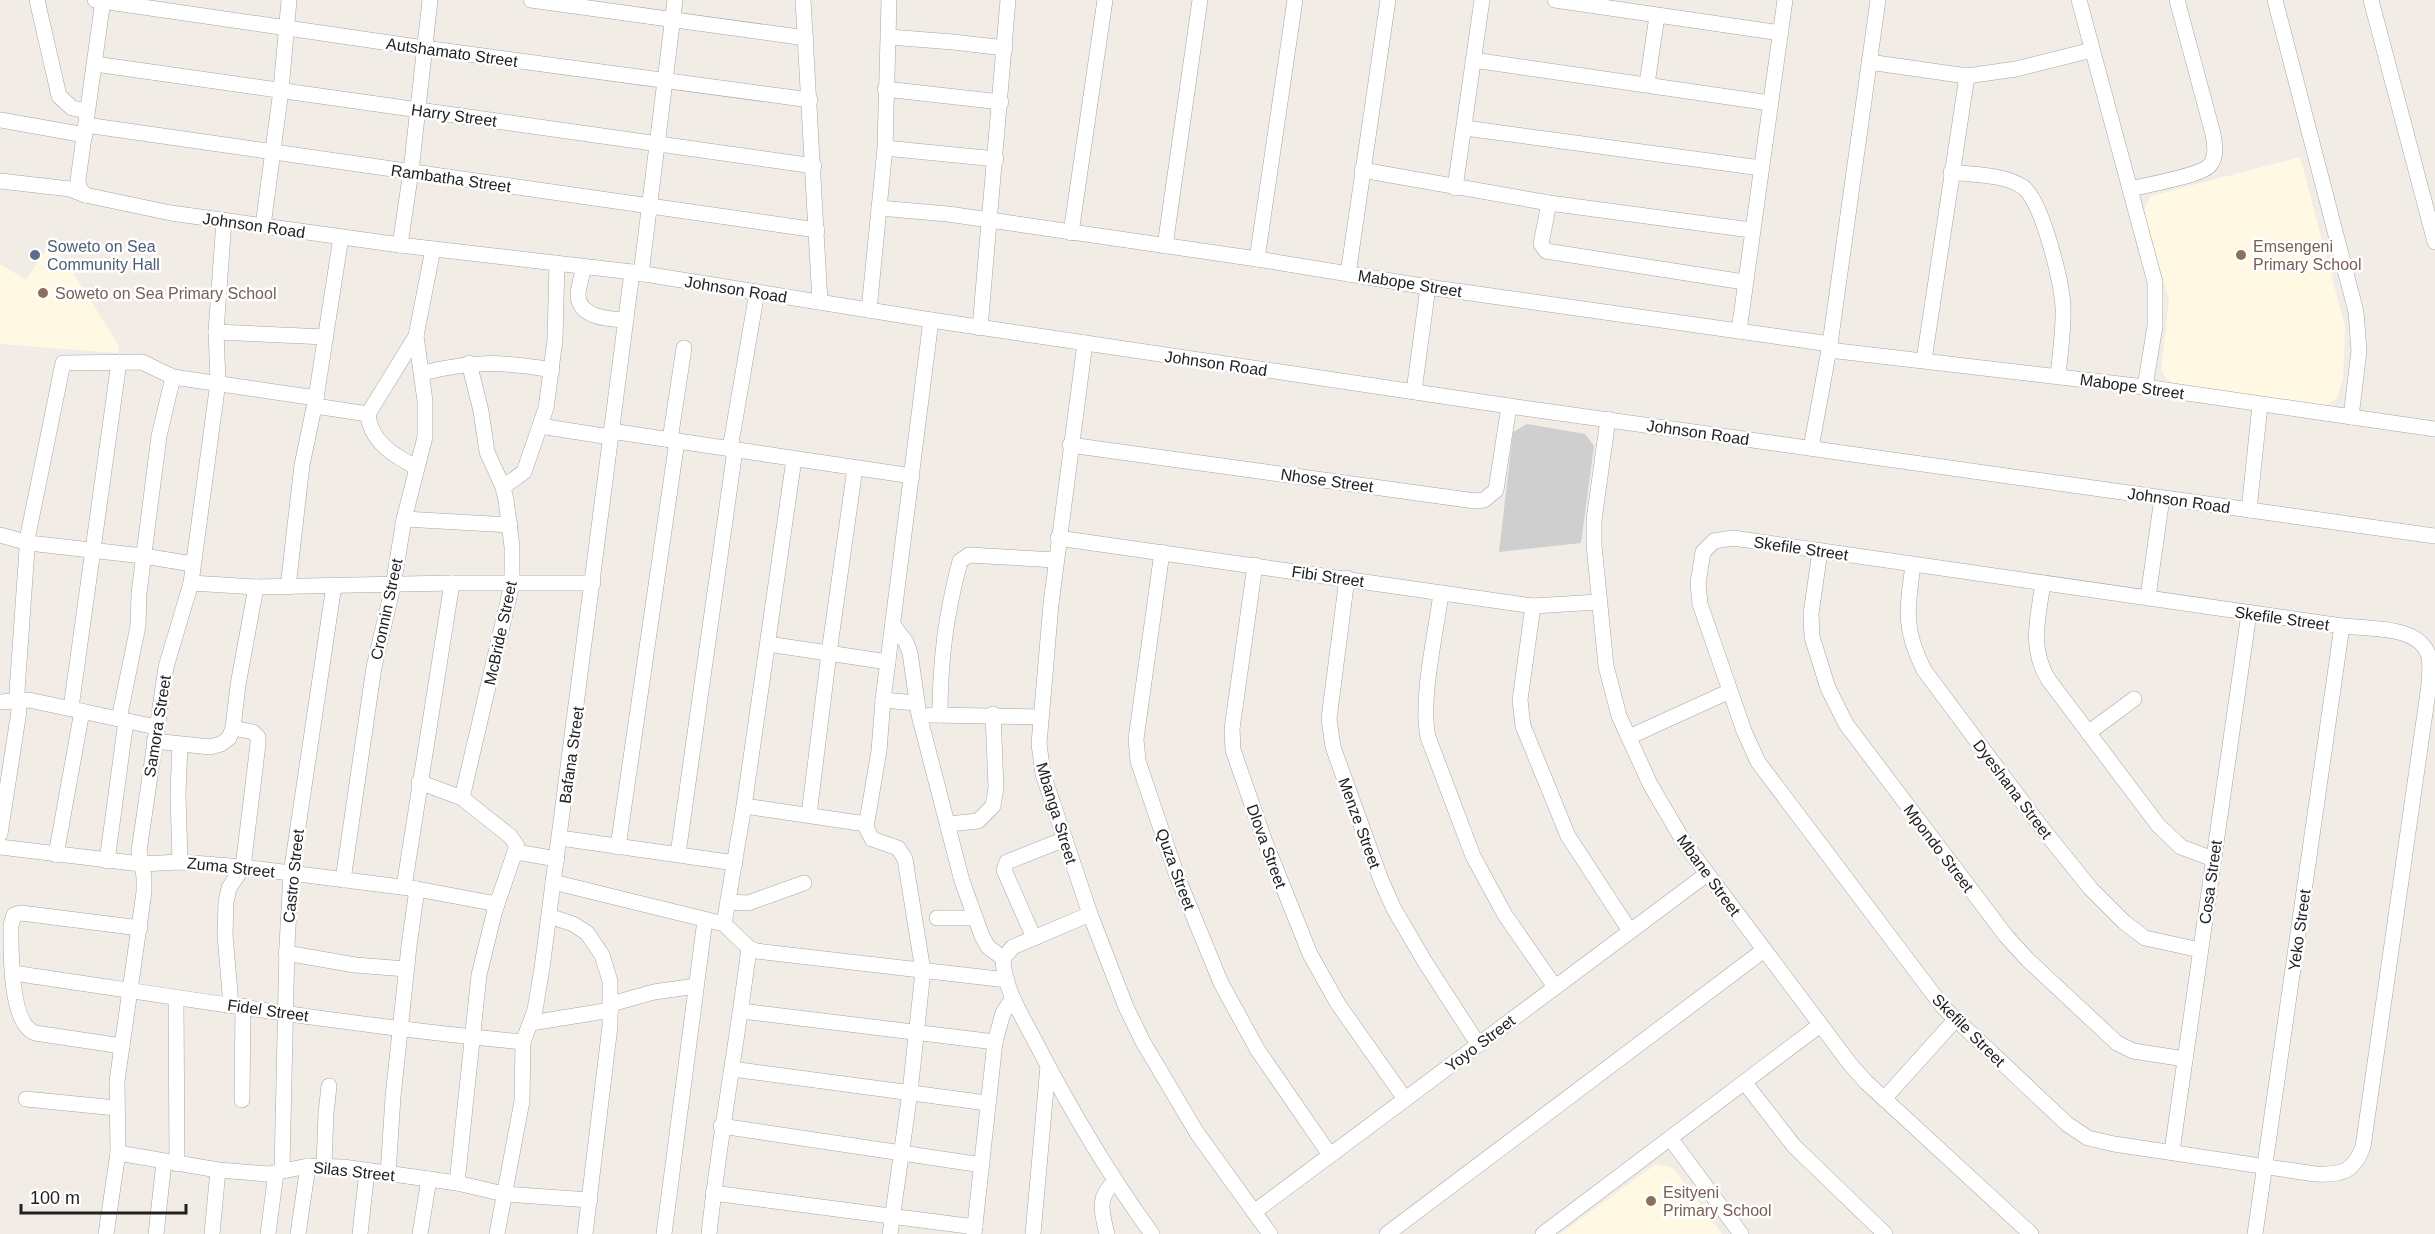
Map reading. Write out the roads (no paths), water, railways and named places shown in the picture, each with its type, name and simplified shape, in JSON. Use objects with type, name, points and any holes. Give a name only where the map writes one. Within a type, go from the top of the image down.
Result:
[{"type":"street","points":[[37,0],[59,96],[62,102],[72,108],[86,124]]},
{"type":"street","points":[[85,195],[79,188],[78,180],[95,64],[100,0]]},
{"type":"street","name":"Autshamato Street","points":[[100,0],[286,29],[810,100]]},
{"type":"street","points":[[263,226],[281,90],[289,0]]},
{"type":"street","points":[[400,245],[411,171],[430,0]]},
{"type":"street","points":[[531,0],[806,38]]},
{"type":"street","name":"Bafana Street","points":[[497,1234],[522,1101],[523,1042],[531,1023],[538,994],[626,320],[649,207],[675,0]]},
{"type":"street","points":[[803,0],[820,302]]},
{"type":"street","points":[[869,309],[885,148],[889,0]]},
{"type":"street","points":[[980,328],[991,221],[1008,0]]},
{"type":"street","points":[[1071,233],[1105,0]]},
{"type":"street","points":[[1165,246],[1200,0]]},
{"type":"street","points":[[1257,259],[1295,0]]},
{"type":"street","points":[[1348,274],[1388,0]]},
{"type":"street","points":[[1455,188],[1482,0]]},
{"type":"street","points":[[1555,0],[1780,33]]},
{"type":"street","points":[[1738,331],[1785,0]]},
{"type":"street","points":[[1811,448],[1829,347],[1878,0]]},
{"type":"street","points":[[2079,0],[2154,282],[2155,326],[2145,387]]},
{"type":"street","points":[[2130,189],[2197,173],[2209,166],[2214,156],[2214,134],[2177,0]]},
{"type":"street","points":[[2275,0],[2356,312],[2359,351],[2351,417]]},
{"type":"street","points":[[2371,0],[2432,215],[2435,242]]},
{"type":"street","points":[[1647,84],[1657,16]]},
{"type":"street","points":[[889,37],[1005,48]]},
{"type":"street","points":[[1869,62],[1967,76],[2016,69],[2092,50]]},
{"type":"street","points":[[1473,60],[1770,103]]},
{"type":"street","name":"Harry Street","points":[[95,64],[814,166]]},
{"type":"street","points":[[1924,360],[1967,76]]},
{"type":"street","points":[[885,89],[1001,102]]},
{"type":"street","points":[[0,120],[86,124]]},
{"type":"street","name":"Rambatha Street","points":[[86,124],[817,230]]},
{"type":"street","points":[[1465,128],[1761,168]]},
{"type":"street","points":[[885,148],[996,159]]},
{"type":"street","points":[[1362,170],[1549,203],[1752,230]]},
{"type":"street","points":[[1951,172],[2005,179],[2024,188],[2031,196],[2045,230],[2062,293],[2063,318],[2058,376]]},
{"type":"street","name":"Johnson Road","points":[[0,181],[70,189],[85,195],[162,212],[400,245],[637,273],[980,328],[1509,406],[2435,536]]},
{"type":"street","points":[[1549,203],[1541,244],[1546,251],[1744,282]]},
{"type":"street","name":"Mabope Street","points":[[879,208],[927,211],[1257,259],[1428,287],[1738,331],[1829,347],[2145,387],[2435,429]]},
{"type":"street","name":"Samora Street","points":[[106,1234],[118,1153],[116,1108],[122,1046],[140,928],[144,884],[139,851],[166,667],[190,583],[218,382],[216,332],[224,220]]},
{"type":"street","points":[[288,587],[302,465],[315,402],[341,237]]},
{"type":"street","points":[[416,467],[388,451],[371,425],[368,414],[416,336],[433,249]]},
{"type":"street","points":[[503,487],[524,471],[549,392],[555,334],[557,264]]},
{"type":"street","points":[[584,267],[578,295],[587,311],[600,317],[626,320]]},
{"type":"street","points":[[1414,392],[1428,287]]},
{"type":"street","points":[[678,854],[757,292]]},
{"type":"street","points":[[890,1234],[910,1092],[923,971],[905,858],[898,849],[872,839],[866,831],[866,824],[879,751],[883,700],[931,320]]},
{"type":"street","points":[[216,332],[326,337]]},
{"type":"street","name":"Cronnin Street","points":[[343,880],[374,667],[393,586],[404,519],[426,432],[422,373],[416,336]]},
{"type":"street","name":"Mbanga Street","points":[[1084,343],[1058,538],[1041,717],[1040,762],[1090,914],[1126,1007],[1143,1042],[1197,1133],[1270,1234]]},
{"type":"street","points":[[618,847],[674,440],[684,348]]},
{"type":"street","points":[[56,855],[77,710],[92,550],[119,362]]},
{"type":"street","points":[[0,834],[5,772],[19,711],[29,530],[63,363],[142,362],[173,377],[218,382],[368,414]]},
{"type":"street","points":[[422,373],[469,363],[504,363],[552,370]]},
{"type":"street","name":"McBride Street","points":[[462,798],[512,584],[510,525],[503,487],[489,460],[481,411],[469,363]]},
{"type":"street","points":[[107,861],[122,720],[138,626],[143,556],[159,436],[173,377]]},
{"type":"street","points":[[2249,510],[2260,405]]},
{"type":"street","name":"Nhose Street","points":[[1070,444],[1475,501],[1484,500],[1496,490],[1509,406]]},
{"type":"street","name":"Mbane Street","points":[[1608,419],[1594,520],[1598,602],[1606,666],[1611,692],[1629,737],[1668,817],[1707,874],[1866,1083],[2031,1234]]},
{"type":"street","points":[[540,426],[674,440],[912,476]]},
{"type":"street","points":[[724,924],[744,806],[794,459]]},
{"type":"street","points":[[810,815],[829,653],[855,468]]},
{"type":"street","points":[[2148,597],[2162,498]]},
{"type":"street","points":[[404,519],[510,525]]},
{"type":"street","points":[[0,535],[29,543],[193,564]]},
{"type":"street","name":"Fibi Street","points":[[1058,538],[1533,606],[1598,602]]},
{"type":"street","name":"Skefile Street","points":[[1733,538],[2148,597],[2342,626],[2400,632],[2416,638],[2429,656],[2430,668],[2365,1137],[2359,1158],[2344,1172],[2334,1175],[2315,1174],[2114,1144],[2088,1138],[2078,1132],[1955,1020],[1923,982],[1758,762],[1744,731],[1700,604],[1698,584],[1703,552],[1714,542],[1733,538]]},
{"type":"street","name":"Mpondo Street","points":[[1820,551],[1811,614],[1812,637],[1828,688],[1846,724],[1985,909],[2028,960],[2117,1043],[2133,1051],[2185,1059]]},
{"type":"street","name":"Quza Street","points":[[1162,552],[1136,739],[1138,761],[1177,876],[1232,1007],[1257,1049],[1329,1155]]},
{"type":"street","points":[[940,715],[940,679],[947,613],[960,561],[964,556],[969,555],[1056,560]]},
{"type":"street","name":"Dlova Street","points":[[1255,565],[1232,729],[1233,750],[1265,842],[1310,954],[1338,1004],[1405,1099]]},
{"type":"street","name":"Dyeshana Street","points":[[1913,565],[1908,624],[1915,651],[1924,670],[1993,763],[2071,866],[2124,922],[2145,938],[2200,950]]},
{"type":"street","name":"Menze Street","points":[[1347,578],[1329,719],[1333,747],[1377,869],[1394,909],[1425,962],[1479,1044]]},
{"type":"street","points":[[190,583],[288,587],[452,583],[593,583]]},
{"type":"street","points":[[388,1174],[394,1088],[402,1030],[420,782],[452,583]]},
{"type":"street","points":[[2043,583],[2036,630],[2037,656],[2048,679],[2158,825],[2181,848],[2213,859]]},
{"type":"street","name":"Castro Street","points":[[268,1234],[279,1171],[286,953],[291,874],[334,585]]},
{"type":"street","points":[[0,702],[18,700],[77,710],[122,720],[180,745],[216,746],[226,741],[233,728],[239,677],[256,587]]},
{"type":"street","points":[[1441,593],[1427,700],[1428,737],[1473,856],[1505,915],[1556,987]]},
{"type":"street","points":[[1533,606],[1520,700],[1523,726],[1569,836],[1630,931]]},
{"type":"street","name":"Cosa Street","points":[[2172,1151],[2249,613]]},
{"type":"street","points":[[893,625],[908,646],[917,709],[962,881],[974,918],[988,947],[1003,958],[1013,998],[1048,1066],[1115,1182],[1152,1234]]},
{"type":"street","name":"Yeko Street","points":[[2255,1234],[2342,626]]},
{"type":"street","points":[[768,644],[888,662]]},
{"type":"street","points":[[1629,737],[1730,691]]},
{"type":"street","points":[[2088,733],[2134,699]]},
{"type":"street","points":[[883,700],[940,715],[993,714],[1041,717]]},
{"type":"street","points":[[948,824],[978,821],[993,806],[996,788],[993,714]]},
{"type":"street","points":[[233,728],[253,732],[258,737],[243,867],[229,888],[226,902],[225,935],[237,1006],[242,1100]]},
{"type":"street","points":[[180,745],[178,794],[180,862]]},
{"type":"street","points":[[420,782],[462,798],[514,840],[517,846],[497,904],[479,975],[457,1183]]},
{"type":"street","points":[[744,806],[866,824]]},
{"type":"street","points":[[560,838],[735,863]]},
{"type":"street","points":[[1034,938],[1004,870],[1007,862],[1065,839]]},
{"type":"street","name":"Zuma Street","points":[[0,847],[141,864],[180,862],[243,867],[411,888],[497,904]]},
{"type":"street","points":[[516,852],[556,859]]},
{"type":"street","name":"Yoyo Street","points":[[1254,1212],[1707,874]]},
{"type":"street","points":[[553,882],[724,924],[749,948],[763,952],[1007,980]]},
{"type":"street","points":[[728,902],[748,903],[804,883]]},
{"type":"street","points":[[122,1046],[30,1031],[24,1024],[16,1003],[10,925],[17,913],[140,928]]},
{"type":"street","points":[[1003,958],[1013,947],[1090,914]]},
{"type":"street","points":[[549,916],[573,924],[592,938],[607,968],[610,981],[611,1007],[585,1234]]},
{"type":"street","points":[[937,918],[974,918]]},
{"type":"street","points":[[664,1234],[705,920]]},
{"type":"street","points":[[709,1234],[721,1126],[732,1069],[749,948]]},
{"type":"street","points":[[1387,1234],[1764,950]]},
{"type":"street","points":[[286,953],[355,965],[406,969]]},
{"type":"street","name":"Fidel Street","points":[[13,973],[176,999],[402,1030],[523,1042]]},
{"type":"street","points":[[531,1023],[611,1007],[654,992],[696,986]]},
{"type":"street","points":[[713,1193],[892,1216],[974,1230],[995,1042],[1003,1013],[1013,998]]},
{"type":"street","points":[[156,1234],[171,1163],[176,999]]},
{"type":"street","points":[[741,1011],[995,1042]]},
{"type":"street","points":[[1884,1099],[1955,1020]]},
{"type":"street","points":[[1543,1234],[1820,1025]]},
{"type":"street","points":[[1033,1234],[1048,1066]]},
{"type":"street","points":[[732,1069],[987,1103]]},
{"type":"street","points":[[1745,1083],[1794,1146],[1885,1234]]},
{"type":"street","points":[[324,1165],[329,1086]]},
{"type":"street","points":[[26,1099],[116,1108]]},
{"type":"street","points":[[721,1126],[982,1165]]},
{"type":"street","points":[[1670,1138],[1741,1234]]},
{"type":"street","name":"Silas Street","points":[[118,1153],[218,1170],[268,1174],[324,1165],[457,1183],[504,1194],[590,1200]]},
{"type":"street","points":[[298,1234],[308,1166]]},
{"type":"street","points":[[212,1234],[218,1170]]},
{"type":"street","points":[[360,1234],[367,1171]]},
{"type":"street","points":[[420,1234],[429,1179]]},
{"type":"street","points":[[1107,1234],[1102,1199],[1108,1188],[1115,1182]]},
{"type":"place","name":"Soweto on Sea Community Hall","points":[[35,255]]},
{"type":"place","name":"Emsengeni Primary School","points":[[2241,255]]},
{"type":"place","name":"Soweto on Sea Primary School","points":[[43,293]]},
{"type":"place","name":"Esityeni Primary School","points":[[1651,1201]]}]
